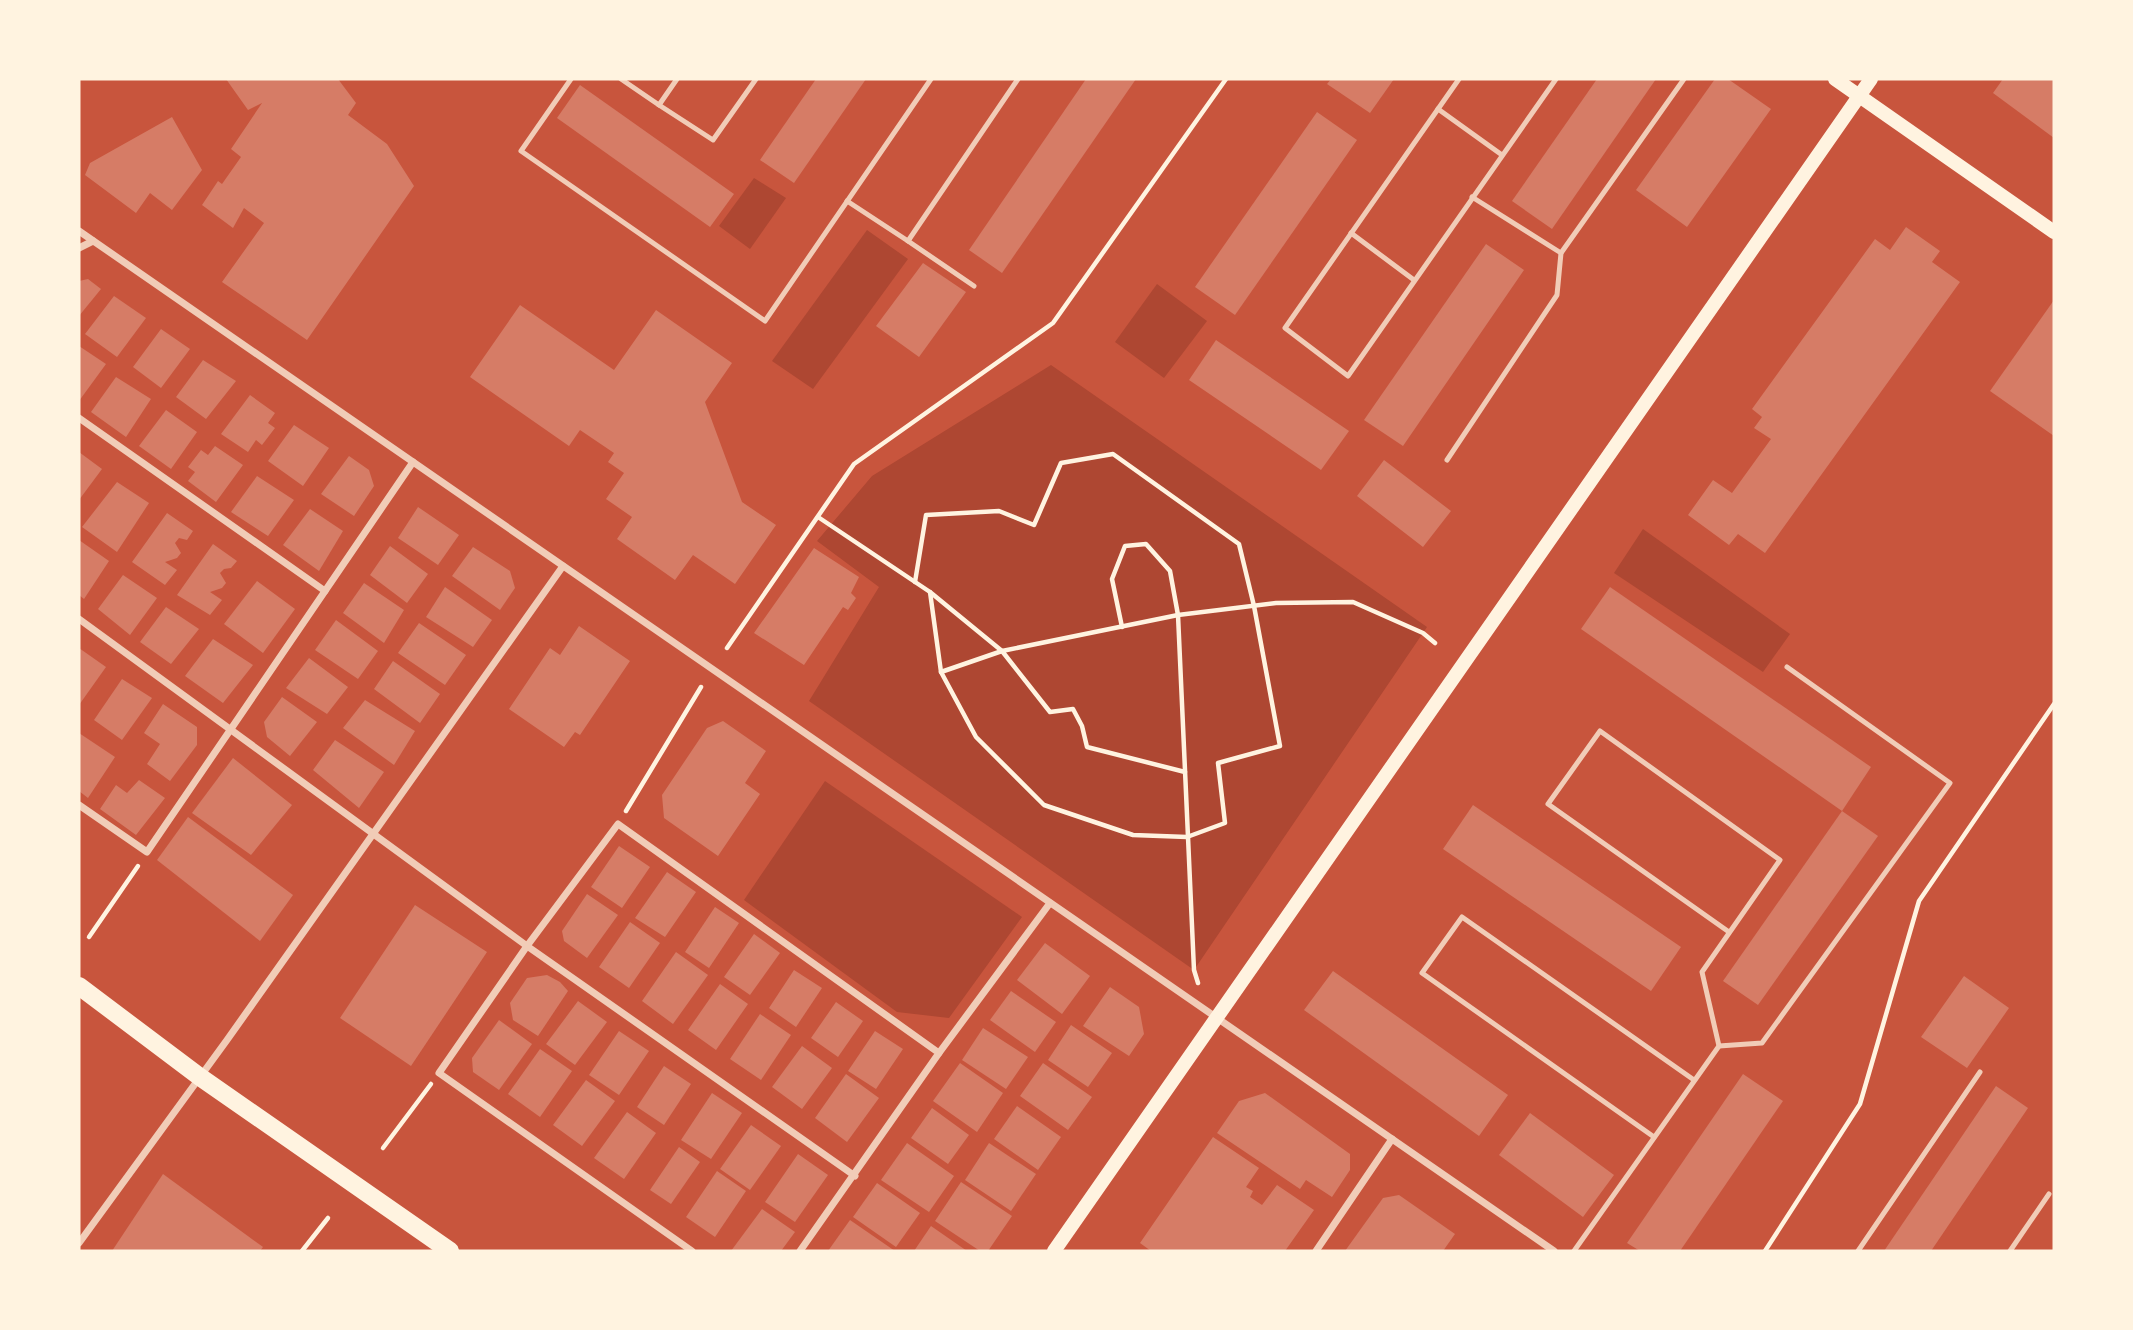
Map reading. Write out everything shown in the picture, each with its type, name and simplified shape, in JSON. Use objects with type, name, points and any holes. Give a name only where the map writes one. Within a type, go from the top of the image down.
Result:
[{"type":"main road","points":[[1835,79],[2054,232]]},
{"type":"main road","points":[[1054,1251],[1871,79]]},
{"type":"main road","points":[[79,986],[200,1077],[450,1251]]},
{"type":"street","points":[[79,231],[1554,1251]]},
{"type":"street","points":[[79,248],[93,241]]},
{"type":"street","points":[[79,418],[325,591]]},
{"type":"street","points":[[79,805],[147,852],[413,462]]},
{"type":"street","points":[[79,1243],[563,566]]},
{"type":"street","points":[[79,619],[527,946],[855,1176]]},
{"type":"street","points":[[692,1251],[439,1073],[527,946],[618,824],[939,1053]]},
{"type":"street","points":[[800,1251],[939,1053],[1050,903]]},
{"type":"street","points":[[1316,1251],[1392,1139]]},
{"type":"lane","points":[[571,79],[521,151],[765,321],[931,79]]},
{"type":"lane","points":[[621,79],[713,140],[756,79]]},
{"type":"lane","points":[[659,105],[677,79]]},
{"type":"lane","points":[[908,241],[1018,79]]},
{"type":"lane","points":[[1459,79],[1285,328],[1348,376],[1556,79]]},
{"type":"lane","points":[[1447,460],[1557,295],[1561,253],[1684,79]]},
{"type":"lane","points":[[1438,109],[1502,155]]},
{"type":"lane","points":[[1472,197],[1561,253]]},
{"type":"lane","points":[[847,201],[974,286]]},
{"type":"lane","points":[[1351,233],[1414,280]]},
{"type":"lane","points":[[1719,1046],[1762,1043],[1950,783],[1787,667]]},
{"type":"lane","points":[[1574,1251],[1719,1046],[1702,972],[1780,860],[1600,731],[1548,804],[1729,932]]},
{"type":"lane","points":[[1654,1137],[1422,973],[1462,916],[1694,1080]]},
{"type":"lane","points":[[1858,1251],[1980,1072]]},
{"type":"lane","points":[[2010,1251],[2049,1194]]},
{"type":"path","points":[[727,648],[854,464],[1053,323],[1226,79]]},
{"type":"path","points":[[915,582],[926,515],[999,511],[1034,524],[1061,463],[1113,454],[1239,544],[1254,606],[1280,746],[1218,763],[1225,822],[1187,837],[1133,835],[1044,805],[976,737],[941,672],[930,592]]},
{"type":"path","points":[[818,517],[930,592],[1002,652],[1050,712],[1073,709],[1082,726],[1087,747],[1185,772]]},
{"type":"path","points":[[1122,627],[1112,579],[1125,546],[1146,544],[1170,571],[1178,615],[1194,970],[1198,983]]},
{"type":"path","points":[[941,672],[1002,652],[1178,615],[1276,603],[1353,601],[1423,633],[1435,643]]},
{"type":"path","points":[[618,824],[701,687]]},
{"type":"path","points":[[1765,1251],[1860,1104],[1919,901],[2054,704]]},
{"type":"path","points":[[89,937],[147,852]]},
{"type":"path","points":[[383,1148],[439,1073]]},
{"type":"path","points":[[302,1251],[328,1219]]},
{"type":"shaded area","points":[[754,178],[786,198],[750,249],[719,226]]},
{"type":"shaded area","points":[[867,230],[908,259],[813,389],[772,361]]},
{"type":"shaded area","points":[[1157,284],[1207,321],[1164,378],[1115,342]]},
{"type":"shaded area","points":[[1051,365],[1427,627],[1194,970],[809,701],[879,587],[817,541],[872,476]]},
{"type":"shaded area","points":[[1643,529],[1790,634],[1763,672],[1614,573]]},
{"type":"shaded area","points":[[825,781],[1022,917],[949,1018],[897,1012],[744,900]]},
{"type":"building","points":[[226,79],[338,79],[356,103],[348,115],[387,144],[414,186],[307,340],[222,282],[264,223],[244,208],[233,228],[202,205],[218,181],[222,184],[241,157],[231,149],[262,103],[248,110]]},
{"type":"building","points":[[816,79],[866,79],[794,183],[760,160]]},
{"type":"building","points":[[1086,79],[1136,79],[1002,273],[969,250]]},
{"type":"building","points":[[1331,79],[1394,79],[1370,113],[1327,84]]},
{"type":"building","points":[[1597,79],[1656,79],[1552,229],[1512,201]]},
{"type":"building","points":[[1715,79],[1728,79],[1771,109],[1687,227],[1636,190]]},
{"type":"building","points":[[2003,79],[2054,79],[2054,138],[1993,93]]},
{"type":"building","points":[[580,85],[734,194],[710,227],[557,118]]},
{"type":"building","points":[[1317,112],[1357,140],[1235,315],[1195,287]]},
{"type":"building","points":[[172,117],[202,170],[172,210],[150,193],[136,213],[85,175],[90,163]]},
{"type":"building","points":[[1906,227],[1940,251],[1932,262],[1960,282],[1765,553],[1738,534],[1729,545],[1688,515],[1713,480],[1732,493],[1771,439],[1754,428],[1762,417],[1752,409],[1875,239],[1890,250]]},
{"type":"building","points":[[1486,244],[1524,270],[1403,446],[1364,420]]},
{"type":"building","points":[[923,263],[966,292],[919,357],[876,326]]},
{"type":"building","points":[[88,279],[101,289],[79,316],[79,281]]},
{"type":"building","points":[[114,296],[146,318],[117,357],[85,334]]},
{"type":"building","points":[[2054,300],[2054,436],[1990,391]]},
{"type":"building","points":[[520,305],[614,370],[656,310],[732,363],[705,402],[742,502],[776,525],[735,584],[693,555],[675,580],[617,539],[632,517],[606,499],[624,473],[608,462],[614,453],[580,430],[569,446],[470,377]]},
{"type":"building","points":[[161,329],[190,349],[161,388],[133,367]]},
{"type":"building","points":[[1216,340],[1349,431],[1321,470],[1189,380]]},
{"type":"building","points":[[79,346],[106,364],[79,401]]},
{"type":"building","points":[[203,360],[236,381],[206,419],[176,397]]},
{"type":"building","points":[[116,377],[151,399],[126,437],[91,412]]},
{"type":"building","points":[[250,395],[275,413],[268,423],[275,428],[262,445],[256,440],[248,452],[221,434]]},
{"type":"building","points":[[166,410],[197,432],[171,469],[139,446]]},
{"type":"building","points":[[294,425],[329,448],[303,486],[268,461]]},
{"type":"building","points":[[215,446],[243,465],[216,502],[188,481],[195,472],[188,467],[201,450],[208,455]]},
{"type":"building","points":[[79,452],[102,469],[79,500]]},
{"type":"building","points":[[349,456],[369,470],[374,486],[354,516],[321,494]]},
{"type":"building","points":[[1384,460],[1451,511],[1423,547],[1357,496]]},
{"type":"building","points":[[257,476],[294,500],[268,536],[231,512]]},
{"type":"building","points":[[117,482],[149,503],[117,552],[82,527]]},
{"type":"building","points":[[418,507],[459,535],[438,565],[398,538]]},
{"type":"building","points":[[310,509],[343,531],[319,571],[283,545]]},
{"type":"building","points":[[167,513],[193,531],[187,540],[179,538],[175,543],[181,553],[177,558],[165,562],[177,570],[165,585],[132,562]]},
{"type":"building","points":[[79,540],[109,561],[84,599],[79,595]]},
{"type":"building","points":[[213,544],[237,561],[231,568],[220,573],[226,583],[222,588],[210,592],[222,600],[210,615],[177,595]]},
{"type":"building","points":[[390,546],[428,574],[407,603],[370,575]]},
{"type":"building","points":[[473,547],[510,571],[515,588],[500,610],[452,576]]},
{"type":"building","points":[[814,548],[859,577],[851,593],[856,598],[848,610],[843,607],[804,665],[754,633]]},
{"type":"building","points":[[123,575],[157,598],[130,635],[98,609]]},
{"type":"building","points":[[257,581],[295,609],[263,653],[224,624]]},
{"type":"building","points":[[364,583],[404,610],[384,643],[343,613]]},
{"type":"building","points":[[445,587],[492,620],[473,647],[426,617]]},
{"type":"building","points":[[1610,587],[1871,767],[1842,811],[1581,629]]},
{"type":"building","points":[[166,607],[199,629],[171,664],[140,642]]},
{"type":"building","points":[[336,620],[378,651],[358,679],[315,650]]},
{"type":"building","points":[[419,623],[466,655],[445,685],[398,653]]},
{"type":"building","points":[[579,626],[630,661],[580,735],[575,732],[564,747],[509,709],[550,648],[560,655]]},
{"type":"building","points":[[213,639],[253,665],[223,703],[185,676]]},
{"type":"building","points":[[79,648],[106,667],[79,705]]},
{"type":"building","points":[[309,658],[348,687],[327,714],[286,688]]},
{"type":"building","points":[[393,661],[440,694],[420,723],[374,689]]},
{"type":"building","points":[[122,679],[152,698],[122,740],[94,720]]},
{"type":"building","points":[[282,697],[317,722],[290,756],[267,737],[264,722]]},
{"type":"building","points":[[365,700],[415,731],[394,765],[343,728]]},
{"type":"building","points":[[163,704],[197,727],[197,745],[170,781],[147,764],[160,744],[144,733]]},
{"type":"building","points":[[723,721],[766,751],[745,783],[760,794],[718,856],[664,818],[662,795],[707,728]]},
{"type":"building","points":[[79,733],[115,757],[88,798],[79,791]]},
{"type":"building","points":[[335,740],[384,772],[359,808],[313,770]]},
{"type":"building","points":[[233,758],[292,805],[251,855],[192,813]]},
{"type":"building","points":[[139,780],[165,798],[136,835],[100,809],[116,785],[127,793]]},
{"type":"building","points":[[1473,805],[1681,947],[1651,991],[1443,849]]},
{"type":"building","points":[[1842,811],[1878,836],[1758,1005],[1723,981]]},
{"type":"building","points":[[188,817],[293,895],[260,941],[157,860]]},
{"type":"building","points":[[619,846],[650,867],[622,908],[591,887]]},
{"type":"building","points":[[667,872],[696,892],[665,937],[635,918]]},
{"type":"building","points":[[587,894],[618,915],[587,958],[564,941],[562,931]]},
{"type":"building","points":[[415,905],[487,952],[411,1066],[340,1018]]},
{"type":"building","points":[[715,907],[739,923],[709,968],[685,952]]},
{"type":"building","points":[[630,922],[660,943],[629,988],[599,967]]},
{"type":"building","points":[[754,934],[780,953],[750,995],[724,977]]},
{"type":"building","points":[[1045,943],[1090,976],[1062,1014],[1017,980]]},
{"type":"building","points":[[676,952],[708,975],[673,1024],[642,1001]]},
{"type":"building","points":[[794,970],[822,988],[796,1027],[769,1008]]},
{"type":"building","points":[[1333,971],[1508,1095],[1479,1136],[1304,1010]]},
{"type":"building","points":[[547,975],[560,982],[568,991],[538,1036],[513,1020],[510,1003],[527,978]]},
{"type":"building","points":[[1964,976],[2009,1008],[1967,1068],[1921,1037]]},
{"type":"building","points":[[720,984],[748,1004],[716,1050],[688,1030]]},
{"type":"building","points":[[1110,987],[1139,1007],[1144,1034],[1129,1056],[1083,1026]]},
{"type":"building","points":[[1011,991],[1056,1022],[1035,1052],[990,1020]]},
{"type":"building","points":[[578,1001],[607,1022],[575,1065],[546,1044]]},
{"type":"building","points":[[836,1002],[863,1021],[838,1057],[811,1038]]},
{"type":"building","points":[[760,1014],[791,1035],[761,1080],[730,1059]]},
{"type":"building","points":[[499,1020],[532,1044],[499,1090],[473,1072],[472,1058]]},
{"type":"building","points":[[1071,1025],[1112,1053],[1088,1087],[1048,1060]]},
{"type":"building","points":[[983,1028],[1028,1057],[1006,1089],[962,1060]]},
{"type":"building","points":[[619,1031],[649,1051],[619,1095],[589,1075]]},
{"type":"building","points":[[875,1031],[903,1049],[876,1089],[848,1071]]},
{"type":"building","points":[[802,1046],[832,1068],[802,1109],[772,1087]]},
{"type":"building","points":[[540,1049],[572,1071],[540,1117],[508,1094]]},
{"type":"building","points":[[960,1063],[1003,1093],[977,1132],[933,1101]]},
{"type":"building","points":[[1043,1063],[1092,1097],[1068,1130],[1020,1096]]},
{"type":"building","points":[[664,1066],[691,1084],[664,1125],[637,1107]]},
{"type":"building","points":[[846,1074],[879,1098],[847,1142],[815,1118]]},
{"type":"building","points":[[1743,1074],[1783,1101],[1680,1251],[1640,1251],[1627,1243]]},
{"type":"building","points":[[586,1080],[615,1101],[582,1146],[553,1125]]},
{"type":"building","points":[[1996,1086],[2028,1108],[1931,1251],[1884,1251]]},
{"type":"building","points":[[712,1093],[742,1113],[711,1159],[681,1140]]},
{"type":"building","points":[[1265,1093],[1350,1154],[1350,1170],[1332,1197],[1306,1180],[1300,1189],[1217,1133],[1239,1101]]},
{"type":"building","points":[[1017,1106],[1061,1137],[1038,1170],[994,1139]]},
{"type":"building","points":[[932,1108],[969,1135],[948,1164],[911,1138]]},
{"type":"building","points":[[627,1112],[656,1133],[624,1179],[594,1158]]},
{"type":"building","points":[[1530,1113],[1614,1175],[1583,1217],[1499,1155]]},
{"type":"building","points":[[751,1125],[781,1146],[750,1190],[720,1169]]},
{"type":"building","points":[[1213,1137],[1259,1168],[1246,1187],[1253,1191],[1250,1197],[1262,1205],[1277,1185],[1314,1210],[1285,1251],[1151,1251],[1140,1243]]},
{"type":"building","points":[[907,1143],[954,1176],[929,1212],[881,1180]]},
{"type":"building","points":[[989,1143],[1036,1174],[1011,1211],[965,1180]]},
{"type":"building","points":[[679,1147],[700,1162],[671,1204],[650,1190]]},
{"type":"building","points":[[798,1154],[828,1175],[795,1222],[765,1202]]},
{"type":"building","points":[[717,1171],[746,1191],[715,1237],[686,1217]]},
{"type":"building","points":[[163,1174],[263,1247],[260,1251],[112,1251]]},
{"type":"building","points":[[961,1182],[1012,1216],[988,1251],[980,1251],[935,1221]]},
{"type":"building","points":[[877,1183],[920,1213],[896,1247],[853,1217]]},
{"type":"building","points":[[1399,1195],[1455,1234],[1443,1251],[1345,1251],[1383,1198]]},
{"type":"building","points":[[762,1209],[795,1232],[781,1251],[731,1251]]},
{"type":"building","points":[[850,1220],[895,1251],[828,1251]]},
{"type":"building","points":[[931,1226],[967,1251],[914,1251]]}]
